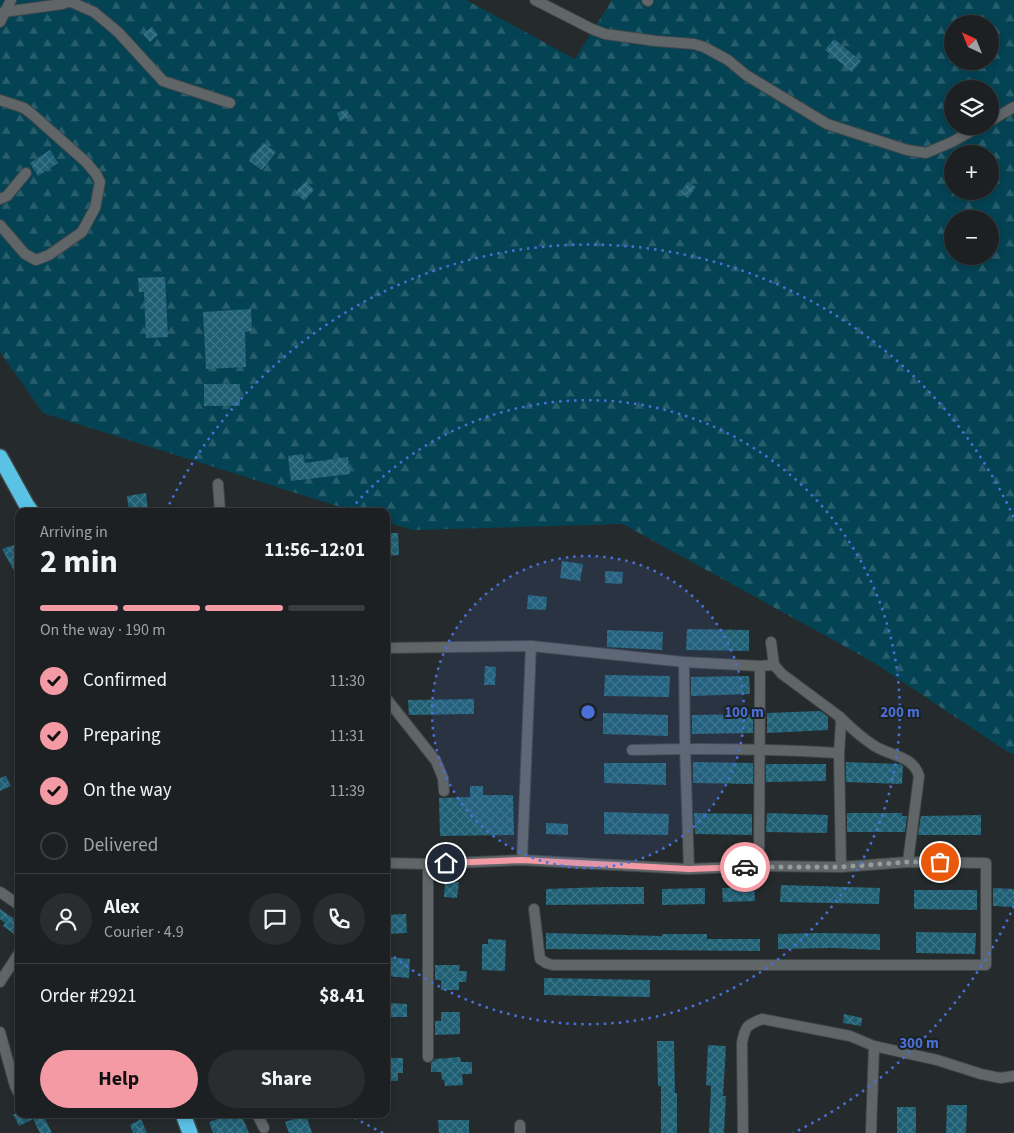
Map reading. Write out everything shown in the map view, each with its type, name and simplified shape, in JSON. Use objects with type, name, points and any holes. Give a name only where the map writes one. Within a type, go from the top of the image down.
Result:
[{"type":"highway","points":[[2,464],[29,508]]},
{"type":"highway","points":[[184,1118],[190,1133]]},
{"type":"street","points":[[2,17],[11,0]]},
{"type":"street","points":[[536,0],[605,34],[694,44],[704,47],[728,60],[746,75],[827,124],[907,150],[926,153],[962,135]]},
{"type":"street","points":[[2,17],[73,1],[94,12],[118,32],[163,81],[230,103]]},
{"type":"street","points":[[0,100],[24,108],[33,115],[86,162],[100,182],[95,208],[82,232],[49,255],[36,260],[25,254],[0,225]]},
{"type":"street","points":[[999,116],[1014,108]]},
{"type":"street","points":[[0,199],[6,196],[26,173]]},
{"type":"street","points":[[218,484],[220,508]]},
{"type":"street","points":[[771,642],[771,654],[774,665],[782,674],[840,717],[874,746],[910,761],[916,767],[919,776],[908,862]]},
{"type":"street","points":[[390,648],[531,646],[684,662],[774,665]]},
{"type":"street","points":[[522,860],[531,646]]},
{"type":"street","points":[[684,662],[684,748],[689,869]]},
{"type":"street","points":[[758,866],[760,666]]},
{"type":"street","points":[[390,703],[436,761],[443,778],[444,791]]},
{"type":"street","points":[[840,717],[841,867]]},
{"type":"street","points":[[632,750],[684,748],[760,749],[839,753]]},
{"type":"street","points":[[390,863],[428,864],[522,860],[689,869],[758,866],[841,867],[908,862],[986,863],[986,964],[553,966],[540,959],[534,908]]},
{"type":"street","points":[[428,864],[428,1057]]},
{"type":"street","points":[[0,892],[15,902]]},
{"type":"street","points":[[0,982],[15,965]]},
{"type":"street","points":[[743,1133],[742,1043],[744,1032],[750,1024],[762,1018],[850,1036],[874,1046],[937,1060],[981,1074],[1000,1078],[1014,1076]]},
{"type":"street","points":[[0,1032],[15,1086]]},
{"type":"street","points":[[871,1133],[874,1046]]},
{"type":"street","points":[[259,1118],[264,1128]]},
{"type":"green space","points":[[0,0],[466,0],[575,59],[612,0],[1014,0],[1014,754],[1008,752],[873,662],[623,524],[413,530],[390,523],[390,508],[344,508],[43,413],[0,352]]},
{"type":"building","points":[[152,27],[158,35],[150,42],[143,34]]},
{"type":"building","points":[[834,39],[861,61],[852,72],[825,50]]},
{"type":"building","points":[[347,109],[350,117],[340,121],[337,113]]},
{"type":"building","points":[[263,143],[276,152],[262,170],[249,161]]},
{"type":"building","points":[[50,150],[58,163],[38,176],[30,163]]},
{"type":"building","points":[[306,181],[314,190],[304,201],[295,192]]},
{"type":"building","points":[[688,182],[696,187],[688,198],[680,192]]},
{"type":"building","points":[[165,277],[168,337],[146,338],[144,292],[139,292],[138,278]]},
{"type":"building","points":[[251,309],[252,331],[245,332],[246,367],[206,369],[203,312]]},
{"type":"building","points":[[204,384],[240,384],[240,406],[204,406]]},
{"type":"building","points":[[303,454],[305,463],[348,457],[350,474],[291,481],[288,456]]},
{"type":"building","points":[[146,493],[148,508],[129,508],[127,496]]},
{"type":"building","points":[[390,533],[398,533],[399,555],[390,556]]},
{"type":"building","points":[[14,545],[15,573],[2,549]]},
{"type":"building","points":[[562,561],[583,564],[580,581],[560,578]]},
{"type":"building","points":[[605,571],[623,572],[622,584],[605,583]]},
{"type":"building","points":[[528,595],[547,597],[546,610],[527,609]]},
{"type":"building","points":[[687,629],[749,630],[749,651],[686,650]]},
{"type":"building","points":[[607,630],[663,632],[662,650],[607,647]]},
{"type":"building","points":[[485,666],[496,667],[495,685],[484,685]]},
{"type":"building","points":[[605,675],[670,676],[669,697],[604,696]]},
{"type":"building","points":[[749,676],[750,694],[691,696],[691,677]]},
{"type":"building","points":[[474,699],[474,714],[409,715],[408,700]]},
{"type":"building","points":[[820,711],[828,717],[828,730],[767,733],[767,713]]},
{"type":"building","points":[[603,713],[668,715],[668,736],[603,734]]},
{"type":"building","points":[[753,714],[753,733],[692,734],[692,715]]},
{"type":"building","points":[[693,762],[753,763],[753,784],[693,783]]},
{"type":"building","points":[[846,762],[900,764],[903,766],[902,784],[846,782]]},
{"type":"building","points":[[604,763],[666,763],[666,785],[604,783]]},
{"type":"building","points":[[766,764],[826,764],[826,781],[766,782]]},
{"type":"building","points":[[6,776],[11,786],[0,791],[0,778]]},
{"type":"building","points":[[470,786],[483,786],[483,795],[513,795],[514,835],[440,836],[439,798],[470,797]]},
{"type":"building","points":[[604,812],[669,814],[668,835],[604,834]]},
{"type":"building","points":[[694,813],[752,814],[752,835],[695,834]]},
{"type":"building","points":[[767,813],[828,815],[827,833],[766,832]]},
{"type":"building","points":[[847,813],[902,813],[902,816],[907,816],[905,832],[847,832]]},
{"type":"building","points":[[981,815],[981,835],[918,835],[921,816]]},
{"type":"building","points":[[546,823],[568,824],[568,835],[546,834]]},
{"type":"building","points":[[445,882],[459,882],[457,898],[444,897]]},
{"type":"building","points":[[781,885],[880,888],[879,904],[780,902]]},
{"type":"building","points":[[644,887],[644,904],[546,905],[546,889]]},
{"type":"building","points":[[754,887],[755,901],[723,902],[722,888]]},
{"type":"building","points":[[705,888],[705,904],[662,905],[662,889]]},
{"type":"building","points":[[993,888],[1014,889],[1014,907],[993,906]]},
{"type":"building","points":[[914,890],[977,890],[977,910],[914,909]]},
{"type":"building","points":[[0,909],[15,919],[14,934],[3,926],[5,923],[0,919]]},
{"type":"building","points":[[406,914],[407,933],[390,934],[390,915]]},
{"type":"building","points":[[916,932],[976,933],[975,954],[916,953]]},
{"type":"building","points":[[546,933],[662,936],[662,934],[707,934],[707,939],[760,939],[760,951],[546,949]]},
{"type":"building","points":[[778,934],[880,934],[880,950],[834,948],[778,949]]},
{"type":"building","points":[[488,939],[506,940],[505,971],[482,970],[482,944],[488,944]]},
{"type":"building","points":[[390,957],[410,959],[409,978],[390,976]]},
{"type":"building","points":[[435,965],[460,965],[459,971],[467,971],[466,982],[459,982],[459,990],[441,990],[441,980],[435,980]]},
{"type":"building","points":[[544,978],[650,980],[650,997],[544,995]]},
{"type":"building","points":[[390,1003],[407,1004],[407,1017],[390,1017]]},
{"type":"building","points":[[441,1012],[460,1012],[460,1034],[435,1035],[435,1021],[441,1021]]},
{"type":"building","points":[[844,1014],[862,1018],[861,1026],[843,1023]]},
{"type":"building","points":[[657,1041],[674,1041],[677,1133],[661,1133],[661,1086],[658,1086]]},
{"type":"building","points":[[708,1045],[726,1046],[723,1096],[726,1096],[724,1133],[709,1133],[711,1086],[706,1085]]},
{"type":"building","points":[[460,1057],[461,1062],[472,1062],[472,1074],[462,1074],[463,1085],[445,1086],[441,1072],[431,1072],[431,1063],[435,1059]]},
{"type":"building","points":[[390,1058],[403,1058],[403,1073],[398,1073],[398,1081],[390,1081]]},
{"type":"building","points":[[947,1105],[967,1105],[966,1133],[946,1133]]},
{"type":"building","points":[[897,1107],[916,1107],[916,1133],[897,1133]]},
{"type":"building","points":[[15,1118],[44,1118],[52,1133],[40,1133],[33,1119],[19,1126]]},
{"type":"building","points":[[221,1118],[243,1118],[249,1133],[213,1133],[209,1122]]},
{"type":"building","points":[[297,1118],[307,1118],[312,1133],[289,1133],[285,1122]]},
{"type":"building","points":[[141,1119],[147,1133],[133,1133],[130,1125]]},
{"type":"building","points":[[438,1120],[469,1120],[469,1133],[439,1133]]},
{"type":"way so far","points":[[745,867],[841,867],[908,862],[940,862]]},
{"type":"route","points":[[446,863],[522,860],[689,869],[745,867]]}]
